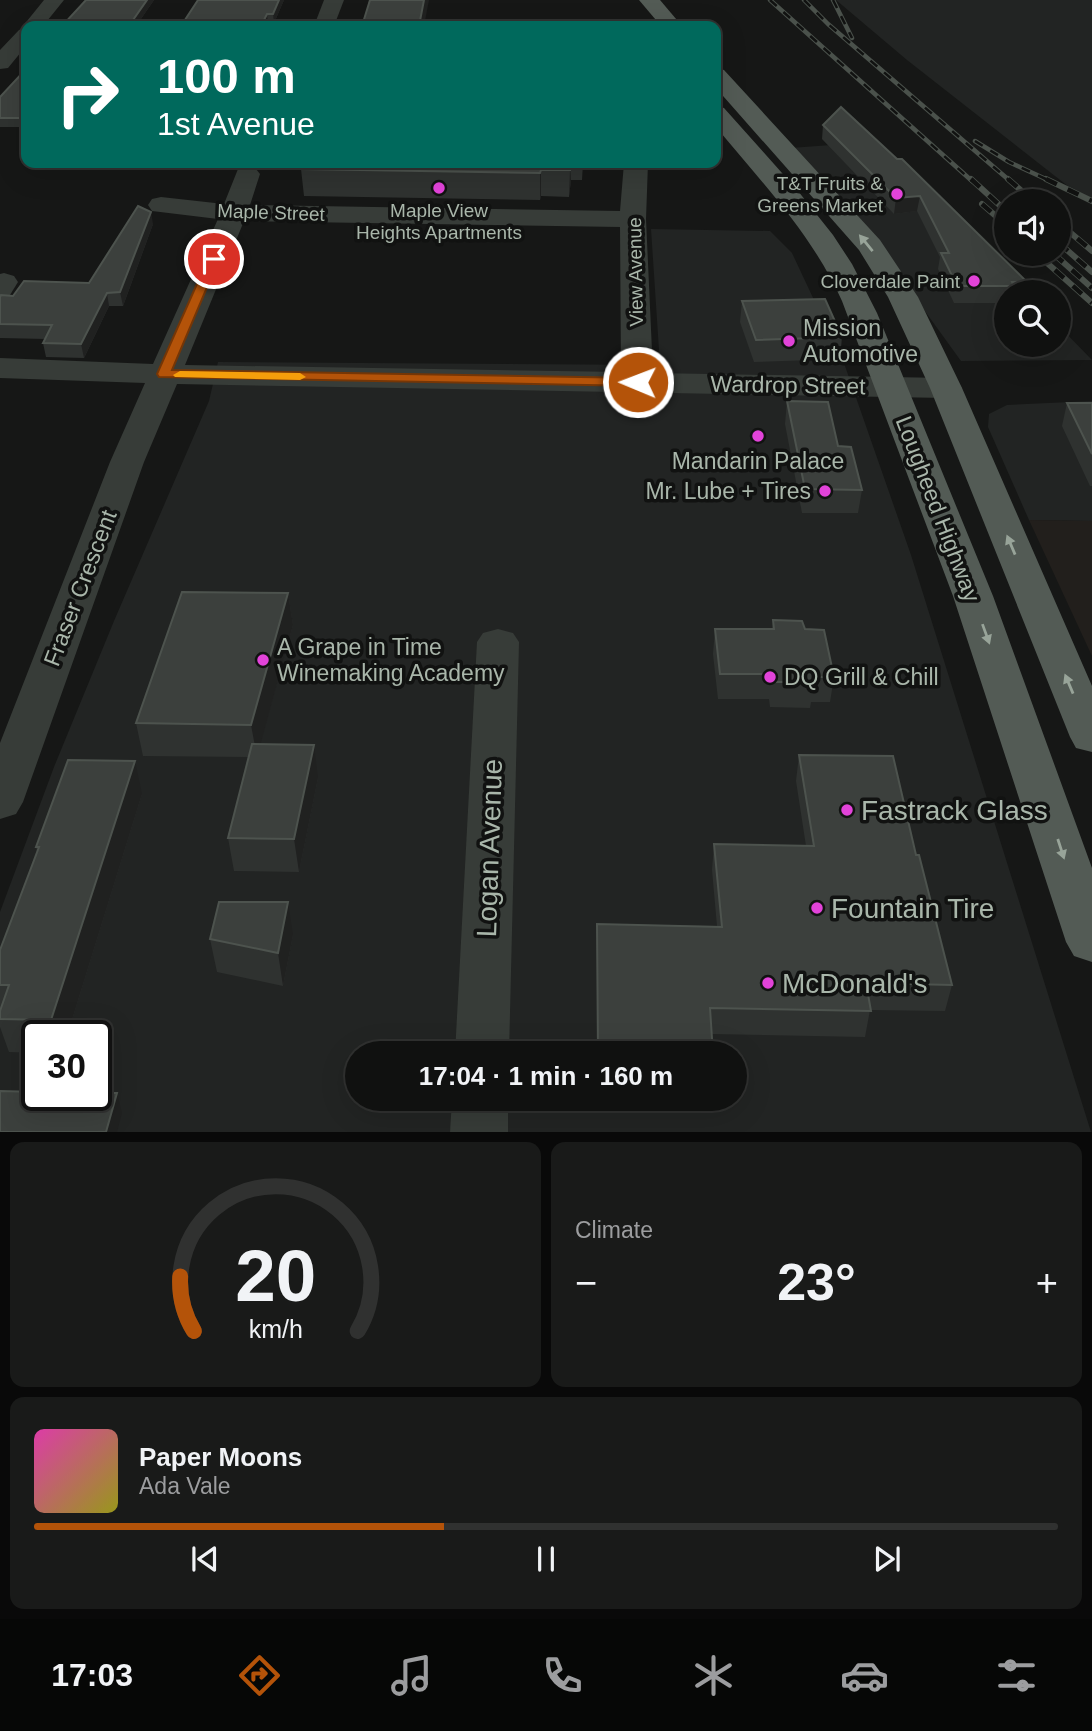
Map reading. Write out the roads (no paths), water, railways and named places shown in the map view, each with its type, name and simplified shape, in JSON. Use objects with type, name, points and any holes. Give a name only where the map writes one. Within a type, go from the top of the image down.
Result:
[{"type":"main road","points":[[649,0],[668,21]]},
{"type":"main road","points":[[721,81],[870,246],[902,297],[946,388],[1092,737]]},
{"type":"main road","name":"Lougheed Highway","points":[[721,119],[831,255],[852,289],[890,388],[923,462],[1034,766],[1092,942]]},
{"type":"street","points":[[37,21],[54,0]]},
{"type":"street","points":[[326,21],[334,0]]},
{"type":"street","points":[[0,35],[21,35]]},
{"type":"street","points":[[0,63],[21,40]]},
{"type":"street","name":"View Avenue","points":[[636,168],[633,219],[638,382]]},
{"type":"street","name":"Fraser Crescent","points":[[0,802],[127,462],[234,212],[247,174]]},
{"type":"street","name":"Maple Street","points":[[161,205],[234,212],[633,219]]},
{"type":"street","name":"Wardrop Street","points":[[0,368],[163,374],[946,388]]},
{"type":"street","name":"Logan Avenue","points":[[483,1041],[498,642]]},
{"type":"street","points":[[479,1132],[480,1111]]},
{"type":"railway","points":[[770,0],[972,181]]},
{"type":"railway","points":[[804,0],[828,24],[1010,181]]},
{"type":"railway","points":[[833,0],[852,38]]},
{"type":"railway","points":[[975,141],[1009,162],[1050,181]]},
{"type":"railway","points":[[971,179],[994,200]]},
{"type":"railway","points":[[1008,179],[1019,189]]},
{"type":"railway","points":[[1046,179],[1092,201]]},
{"type":"railway","points":[[982,204],[994,214]]},
{"type":"railway","points":[[1071,233],[1092,251]]},
{"type":"railway","points":[[1071,254],[1092,272]]},
{"type":"railway","points":[[1050,266],[1092,303]]},
{"type":"railway","points":[[1067,266],[1092,288]]},
{"type":"place","name":"Maple View Heights Apartments","points":[[439,188]]},
{"type":"place","name":"T&T Fruits & Greens Market","points":[[897,194]]},
{"type":"place","name":"Cloverdale Paint","points":[[974,281]]},
{"type":"place","name":"Mission Automotive","points":[[789,341]]},
{"type":"place","name":"Mandarin Palace","points":[[758,436]]},
{"type":"place","name":"Mr. Lube + Tires","points":[[825,491]]},
{"type":"place","name":"A Grape in Time Winemaking Academy","points":[[263,660]]},
{"type":"place","name":"DQ Grill & Chill","points":[[770,677]]},
{"type":"place","name":"Fastrack Glass","points":[[847,810]]},
{"type":"place","name":"Fountain Tire","points":[[817,908]]},
{"type":"place","name":"McDonald's","points":[[768,983]]}]
